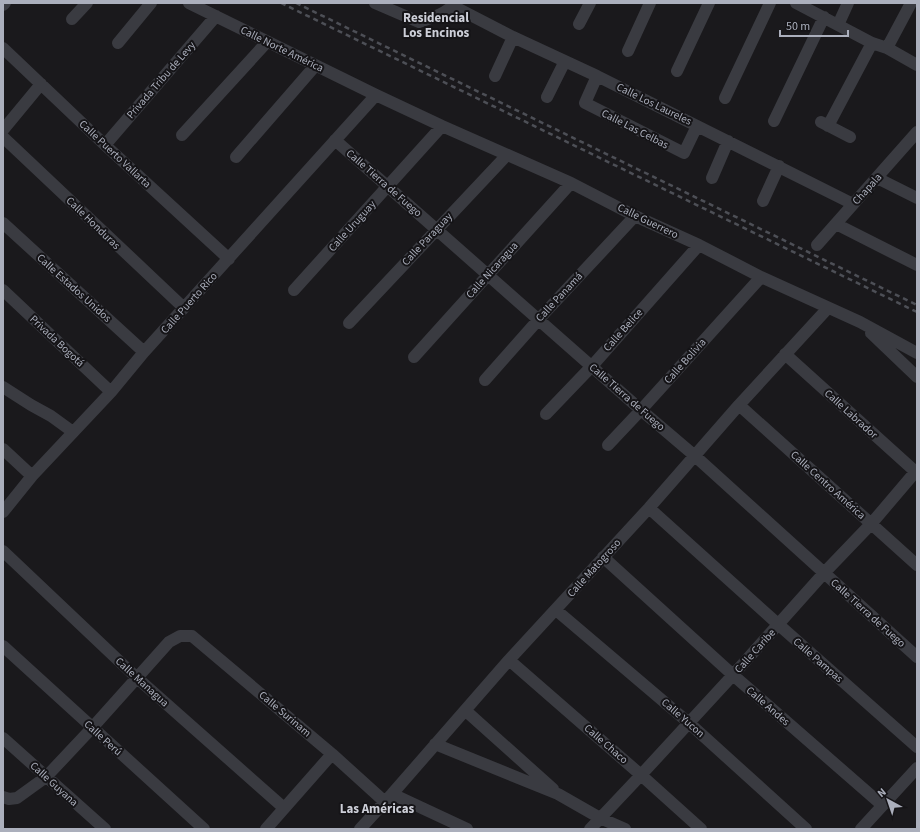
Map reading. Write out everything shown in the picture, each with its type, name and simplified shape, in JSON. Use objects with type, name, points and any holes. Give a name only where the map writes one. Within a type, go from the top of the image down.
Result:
[{"type":"street","points":[[72,19],[87,3]]},
{"type":"street","points":[[118,43],[151,3]]},
{"type":"street","name":"Calle Norte América","points":[[188,3],[376,96]]},
{"type":"street","points":[[377,3],[419,22],[438,15],[454,5]]},
{"type":"street","points":[[579,24],[590,3]]},
{"type":"street","points":[[628,51],[650,3]]},
{"type":"street","points":[[678,71],[710,3]]},
{"type":"street","points":[[725,98],[770,3]]},
{"type":"street","points":[[796,3],[872,43],[887,48],[917,65]]},
{"type":"street","points":[[838,25],[848,3]]},
{"type":"street","points":[[887,48],[911,3]]},
{"type":"street","name":"Calle Los Laureles","points":[[454,5],[513,37],[597,76],[853,204]]},
{"type":"street","name":"Privada Tribu de Levy","points":[[105,144],[216,16]]},
{"type":"street","points":[[774,121],[824,17]]},
{"type":"street","points":[[495,76],[513,37]]},
{"type":"street","points":[[182,135],[267,42]]},
{"type":"street","points":[[850,137],[824,124],[872,43]]},
{"type":"street","name":"Calle Puerto Vallarta","points":[[3,48],[229,259]]},
{"type":"street","points":[[547,97],[565,61]]},
{"type":"street","points":[[236,157],[315,66]]},
{"type":"street","name":"Calle Las Celbas","points":[[597,76],[585,103],[684,153],[697,126]]},
{"type":"street","points":[[3,130],[41,84]]},
{"type":"street","name":"Calle Guerrero","points":[[376,96],[506,155],[572,182],[635,216],[699,245],[761,277],[860,322],[917,353]]},
{"type":"street","name":"Calle Puerto Rico","points":[[4,510],[32,476],[111,392],[144,352],[376,96]]},
{"type":"street","name":"Calle Uruguay","points":[[294,290],[442,126]]},
{"type":"street","name":"Chapala","points":[[817,245],[917,132]]},
{"type":"street","name":"Calle Honduras","points":[[3,137],[184,308]]},
{"type":"street","name":"Calle Tierra de Fuego","points":[[335,140],[695,456],[917,657]]},
{"type":"street","points":[[712,178],[728,142]]},
{"type":"street","name":"Calle Paraguay","points":[[349,323],[506,155]]},
{"type":"street","points":[[763,201],[779,166]]},
{"type":"street","points":[[877,178],[917,198]]},
{"type":"street","name":"Calle Nicaragua","points":[[414,357],[572,182]]},
{"type":"street","name":"Calle Panamá","points":[[485,380],[539,319],[635,216]]},
{"type":"street","name":"Calle Estados Unidos","points":[[3,223],[144,352]]},
{"type":"street","points":[[836,224],[917,265]]},
{"type":"street","name":"Calle Belice","points":[[546,414],[592,366],[699,245]]},
{"type":"street","name":"Calle Bolivia","points":[[608,445],[761,277]]},
{"type":"street","name":"Privada Bogotá","points":[[3,290],[111,392]]},
{"type":"street","name":"Calle Matogroso","points":[[360,829],[466,711],[509,660],[649,508],[739,405],[828,308]]},
{"type":"street","points":[[860,322],[917,377]]},
{"type":"street","name":"Calle Labrador","points":[[785,354],[916,472]]},
{"type":"street","points":[[3,387],[51,416],[73,432]]},
{"type":"street","name":"Calle Centro América","points":[[739,405],[917,565]]},
{"type":"street","points":[[3,449],[32,476]]},
{"type":"street","name":"Calle Caribe","points":[[590,829],[733,676],[824,573],[871,524],[916,472]]},
{"type":"street","name":"Calle Pampas","points":[[649,508],[917,747]]},
{"type":"street","name":"Calle Managua","points":[[3,551],[136,678],[284,808]]},
{"type":"street","name":"Calle Andes","points":[[603,557],[733,676],[882,805]]},
{"type":"street","name":"Calle Yucon","points":[[556,610],[689,723],[806,829]]},
{"type":"street","name":"Calle Surinam","points":[[136,678],[169,642],[180,636],[192,636],[332,754],[389,798],[467,829]]},
{"type":"street","name":"Calle Perú","points":[[3,646],[204,829]]},
{"type":"street","name":"Calle Chaco","points":[[509,660],[701,829]]},
{"type":"street","points":[[3,797],[9,799],[17,798],[46,777],[136,678]]},
{"type":"street","points":[[466,711],[558,794]]},
{"type":"street","name":"Calle Guyana","points":[[3,738],[105,829]]},
{"type":"street","points":[[435,744],[558,794],[600,818],[625,829]]},
{"type":"street","points":[[266,829],[332,754]]},
{"type":"street","points":[[861,829],[917,768]]},
{"type":"railway","points":[[281,3],[917,312]]},
{"type":"railway","points":[[296,3],[917,305]]},
{"type":"district","name":"Residencial Los Encinos","points":[[436,26]]},
{"type":"district","name":"Las Américas","points":[[377,809]]}]
